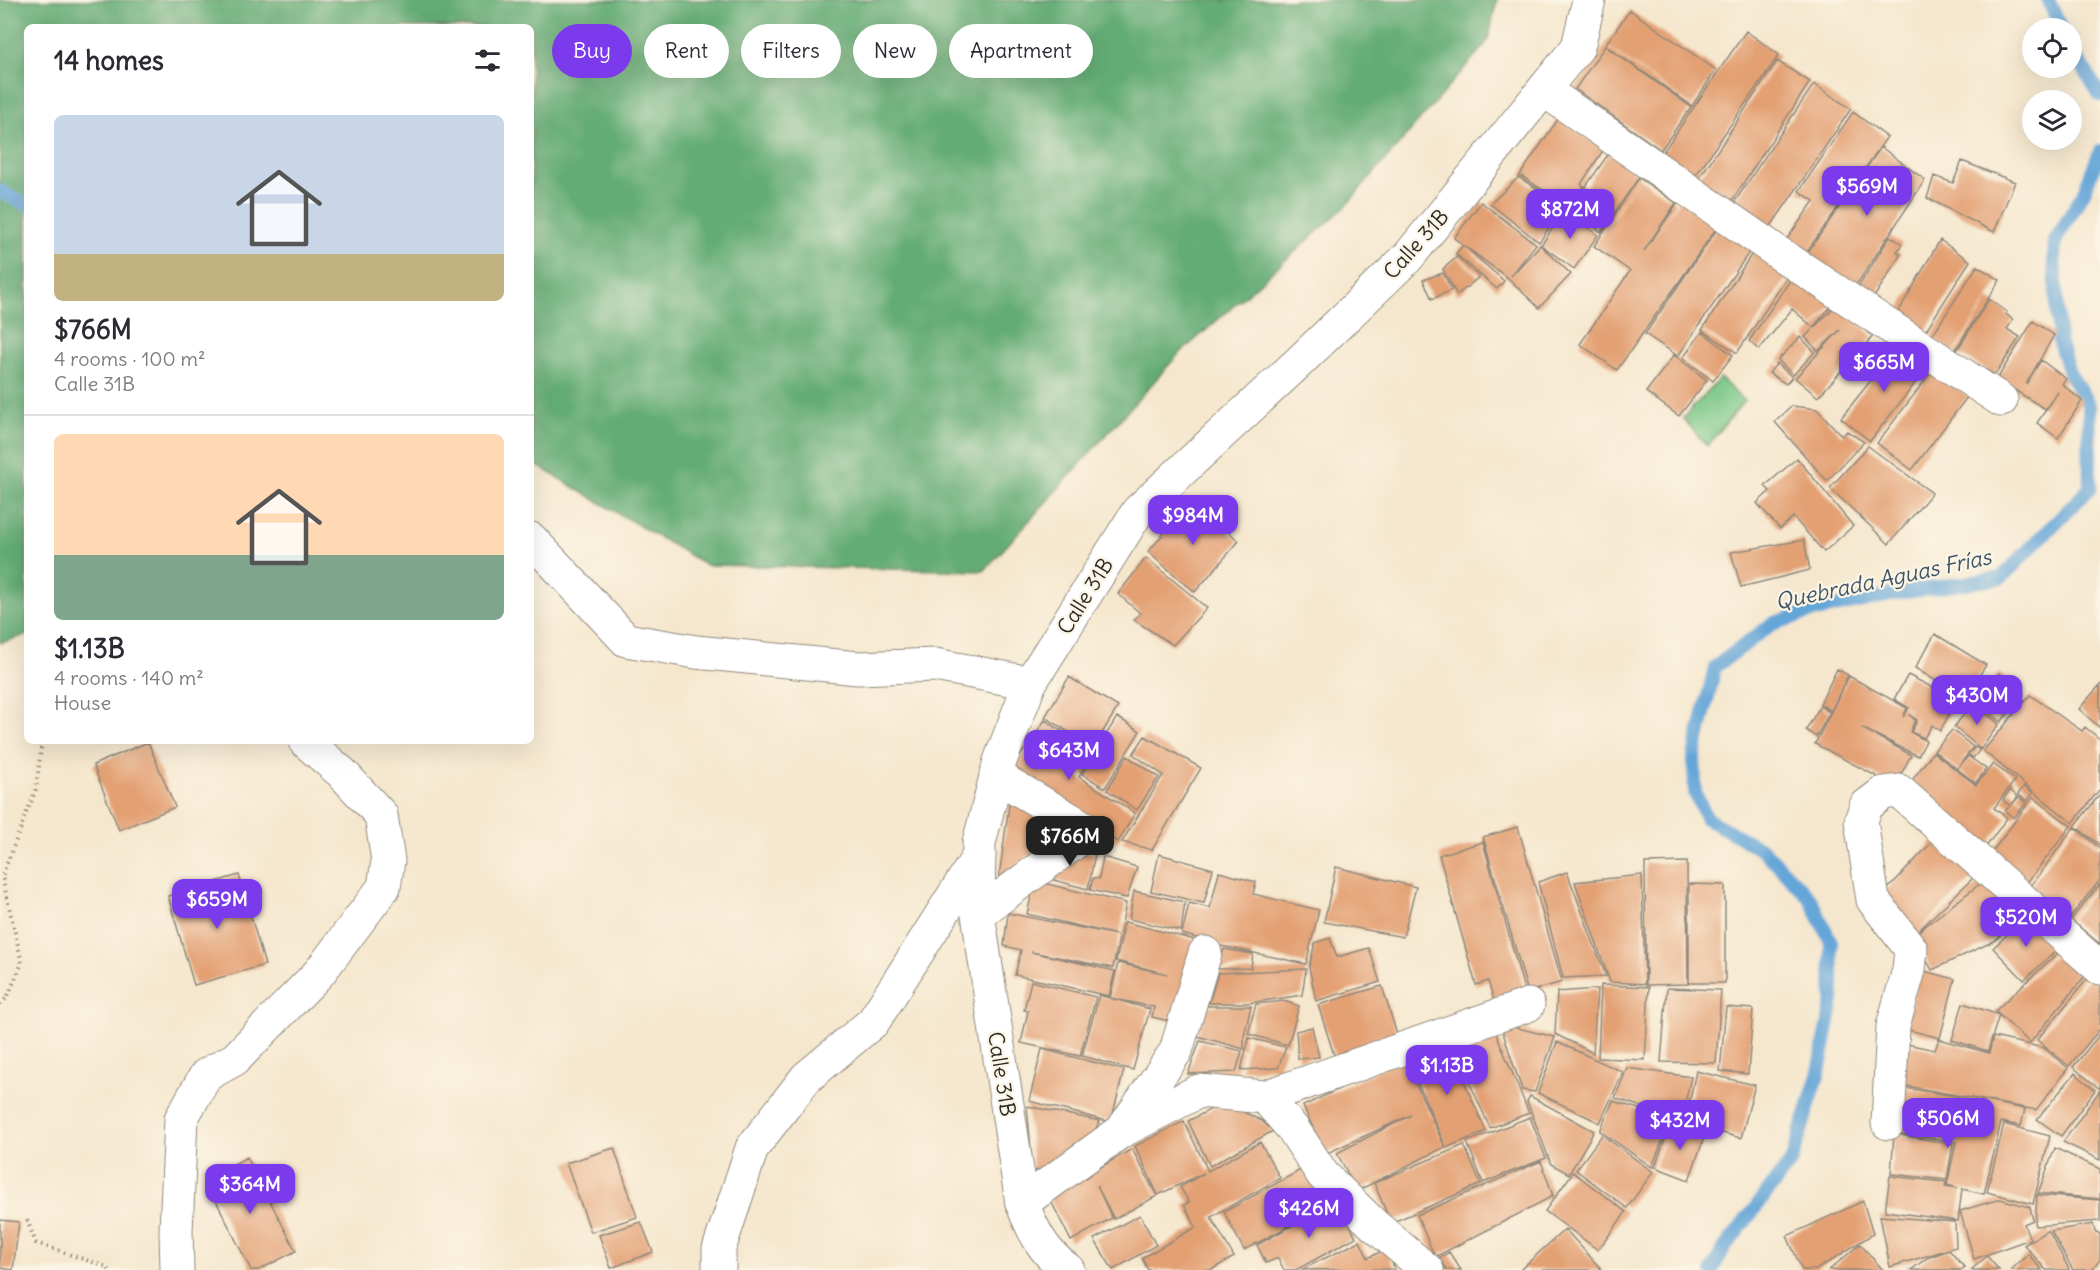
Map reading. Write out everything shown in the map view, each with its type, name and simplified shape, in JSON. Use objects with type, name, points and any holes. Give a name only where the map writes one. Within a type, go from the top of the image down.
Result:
[{"type":"street","name":"Calle 31B","points":[[1068,1270],[1056,1261],[1035,1237],[1022,1203],[978,914],[979,843],[996,776],[1030,683],[1138,511],[1408,257],[1578,47],[1589,0]]},
{"type":"street","points":[[1544,90],[1780,254],[2001,400]]},
{"type":"street","points":[[534,541],[626,640],[696,652],[858,668],[935,664],[1030,683]]},
{"type":"street","points":[[177,1270],[176,1231],[181,1119],[206,1075],[236,1059],[319,973],[384,887],[388,861],[381,815],[342,773],[308,744]]},
{"type":"street","points":[[978,914],[1090,831],[996,776]]},
{"type":"street","points":[[1888,1123],[1893,1026],[1909,970],[1911,949],[1873,900],[1861,821],[1866,806],[1883,793],[1899,791],[2100,968]]},
{"type":"street","points":[[719,1270],[719,1249],[752,1148],[806,1078],[873,1022],[979,856]]},
{"type":"street","points":[[1120,1132],[1176,1051],[1205,953]]},
{"type":"street","points":[[1022,1203],[1120,1132],[1199,1091],[1265,1096],[1528,1005]]},
{"type":"street","points":[[1265,1096],[1293,1129],[1323,1175],[1373,1224],[1428,1270]]},
{"type":"path","points":[[0,1004],[7,998],[22,963],[2,876],[36,789],[42,744]]},
{"type":"path","points":[[27,1220],[36,1243],[107,1267],[109,1270]]},
{"type":"green space","points":[[0,0],[1497,0],[1488,41],[1344,208],[1177,356],[984,571],[706,565],[534,464],[534,24],[24,24],[24,636],[0,643]]},
{"type":"green space","points":[[1720,378],[1744,401],[1707,446],[1683,418]]},
{"type":"building","points":[[1630,10],[1716,70],[1692,106],[1605,45]]},
{"type":"building","points":[[1746,31],[1779,55],[1694,178],[1661,155]]},
{"type":"building","points":[[1605,46],[1691,107],[1661,150],[1575,89]]},
{"type":"building","points":[[1777,61],[1810,82],[1731,202],[1698,180]]},
{"type":"building","points":[[1814,84],[1851,109],[1769,229],[1733,204]]},
{"type":"building","points":[[1853,112],[1887,137],[1807,252],[1787,239],[1814,201],[1799,191]]},
{"type":"building","points":[[1558,119],[1604,149],[1581,184],[1584,186],[1570,208],[1520,175]]},
{"type":"building","points":[[1881,147],[1925,180],[1855,287],[1807,253]]},
{"type":"building","points":[[1609,153],[1640,176],[1601,232],[1570,209]]},
{"type":"building","points":[[1962,161],[2015,182],[1994,232],[1927,198],[1934,176],[1953,183]]},
{"type":"building","points":[[1519,177],[1565,207],[1539,242],[1490,204]]},
{"type":"building","points":[[1639,178],[1676,203],[1644,251],[1680,200],[1718,226],[1617,370],[1580,344],[1630,271],[1594,246]]},
{"type":"building","points":[[1481,202],[1536,244],[1511,276],[1540,245],[1571,274],[1539,308],[1509,279],[1454,238]]},
{"type":"building","points":[[1565,211],[1598,235],[1574,269],[1541,245]]},
{"type":"building","points":[[1719,226],[1752,248],[1678,356],[1645,334]]},
{"type":"building","points":[[1890,236],[1902,244],[1897,252],[1901,254],[1873,299],[1857,289]]},
{"type":"building","points":[[1940,240],[1970,261],[1921,338],[1893,321]]},
{"type":"building","points":[[1463,245],[1504,281],[1497,289],[1456,254]]},
{"type":"building","points":[[1757,246],[1792,270],[1737,353],[1702,330]]},
{"type":"building","points":[[1457,257],[1479,277],[1457,295],[1443,269]]},
{"type":"building","points":[[1977,266],[2000,280],[1954,352],[1931,337]]},
{"type":"building","points":[[1797,270],[1835,302],[1813,327],[1792,309],[1759,350],[1749,341]]},
{"type":"building","points":[[1443,273],[1452,290],[1432,299],[1423,280]]},
{"type":"building","points":[[1989,299],[2007,312],[2006,314],[2013,320],[2007,329],[2020,337],[1995,375],[1956,352]]},
{"type":"building","points":[[1836,305],[1873,336],[1818,397],[1795,378],[1840,330],[1818,351],[1805,337]]},
{"type":"building","points":[[2033,321],[2054,335],[2026,384],[2041,360],[2066,379],[2062,384],[2082,401],[2058,438],[2037,423],[2058,392],[2045,409],[1997,379]]},
{"type":"building","points":[[1702,332],[1733,355],[1713,381],[1683,358]]},
{"type":"building","points":[[1800,337],[1815,352],[1793,375],[1778,360]]},
{"type":"building","points":[[1899,345],[1927,368],[1870,441],[1841,418]]},
{"type":"building","points":[[1674,355],[1707,380],[1679,416],[1646,392]]},
{"type":"building","points":[[1777,363],[1792,377],[1786,384],[1769,373]]},
{"type":"building","points":[[1933,370],[1968,396],[1912,470],[1877,443]]},
{"type":"building","points":[[1792,406],[1817,409],[1842,436],[1847,431],[1864,442],[1827,481],[1775,422]]},
{"type":"building","points":[[1868,446],[1932,493],[1889,544],[1830,488]]},
{"type":"building","points":[[1797,458],[1853,526],[1824,552],[1793,517],[1780,529],[1757,503],[1770,491],[1765,486]]},
{"type":"building","points":[[1192,500],[1239,541],[1195,592],[1148,552]]},
{"type":"building","points":[[1804,540],[1810,570],[1741,587],[1731,552]]},
{"type":"building","points":[[1146,558],[1207,608],[1173,645],[1134,620],[1140,613],[1118,594]]},
{"type":"building","points":[[1935,634],[1986,665],[1965,699],[1915,668]]},
{"type":"building","points":[[1837,669],[1848,675],[1831,711],[1820,704]]},
{"type":"building","points":[[1999,673],[2024,694],[2001,722],[1976,702]]},
{"type":"building","points":[[1908,675],[1957,700],[1940,731],[1932,725],[1924,738],[1911,732],[1917,720],[1908,714],[1915,720],[1910,732],[1926,741],[1918,756],[1862,728],[1911,755],[1895,786],[1815,744],[1849,676],[1907,708],[1903,717],[1909,708],[1894,699]]},
{"type":"building","points":[[1069,677],[1118,707],[1093,748],[1045,717]]},
{"type":"building","points":[[2100,685],[2100,728],[2079,709]]},
{"type":"building","points":[[2030,695],[2082,731],[2085,727],[2100,739],[2100,789],[2073,823],[1983,751]]},
{"type":"building","points":[[1973,703],[1999,724],[1981,749],[1954,727]]},
{"type":"building","points":[[1820,706],[1830,712],[1816,737],[1806,730]]},
{"type":"building","points":[[1117,717],[1140,731],[1105,788],[1082,774]]},
{"type":"building","points":[[1045,720],[1092,751],[1079,777],[1135,813],[1118,842],[1008,774]]},
{"type":"building","points":[[1952,730],[1973,747],[1957,769],[1934,751]]},
{"type":"building","points":[[1145,736],[1201,768],[1152,850],[1122,842],[1163,775],[1133,754]]},
{"type":"building","points":[[143,744],[149,744],[175,807],[119,830],[93,765]]},
{"type":"building","points":[[1975,747],[1980,750],[1973,758],[1968,754]]},
{"type":"building","points":[[1933,752],[1976,785],[1993,764],[2015,780],[1994,808],[2007,818],[1983,851],[1904,791]]},
{"type":"building","points":[[1127,756],[1159,777],[1137,810],[1107,790]]},
{"type":"building","points":[[1968,756],[1986,769],[1976,783],[1957,769]]},
{"type":"building","points":[[2024,786],[2033,793],[2027,801],[2018,794]]},
{"type":"building","points":[[2010,790],[2018,797],[2010,806],[2003,800]]},
{"type":"building","points":[[1011,791],[1074,826],[999,877]]},
{"type":"building","points":[[2100,794],[2100,845],[2075,826]]},
{"type":"building","points":[[2019,797],[2026,803],[2014,818],[2005,811]]},
{"type":"building","points":[[2033,797],[2071,826],[2022,889],[1985,861]]},
{"type":"building","points":[[1518,827],[1562,982],[1528,992],[1483,837]]},
{"type":"building","points":[[2074,827],[2100,848],[2100,880],[2069,919],[2028,890]]},
{"type":"building","points":[[1935,839],[1974,877],[1915,934],[1985,880],[2023,916],[1994,941],[1932,970],[1913,936],[1881,896]]},
{"type":"building","points":[[1483,842],[1526,996],[1495,1004],[1488,981],[1476,985],[1439,855]]},
{"type":"building","points":[[1053,845],[1095,854],[1088,889],[1042,877]]},
{"type":"building","points":[[1159,854],[1213,869],[1204,903],[1151,891]]},
{"type":"building","points":[[1103,857],[1137,867],[1127,898],[1090,890],[1093,878],[1099,879]]},
{"type":"building","points":[[1687,862],[1688,984],[1646,985],[1645,863]]},
{"type":"building","points":[[1336,867],[1416,887],[1403,937],[1324,922]]},
{"type":"building","points":[[1219,872],[1256,882],[1253,894],[1319,910],[1306,964],[1222,946],[1211,955],[1211,942],[1182,934],[1189,903],[1210,908]]},
{"type":"building","points":[[1567,872],[1606,976],[1563,978],[1538,882]]},
{"type":"building","points":[[239,875],[265,965],[194,985],[168,896]]},
{"type":"building","points":[[1642,875],[1645,984],[1610,982],[1575,882]]},
{"type":"building","points":[[1035,881],[1126,903],[1113,968],[1031,952],[1115,971],[1109,996],[1015,975],[1021,950],[1004,946],[1008,913],[1117,935],[1027,914]]},
{"type":"building","points":[[1689,884],[1725,885],[1725,983],[1689,983]]},
{"type":"building","points":[[2100,884],[2100,944],[2071,920]]},
{"type":"building","points":[[1134,891],[1185,902],[1181,931],[1129,919]]},
{"type":"building","points":[[2027,916],[2058,949],[2024,980],[1993,948]]},
{"type":"building","points":[[1125,922],[1195,940],[1185,979],[1185,1025],[1152,1017],[1154,1007],[1110,998],[1118,963],[1167,974],[1116,961]]},
{"type":"building","points":[[1330,938],[1337,957],[1369,948],[1380,982],[1316,1001],[1309,967],[1315,943]]},
{"type":"building","points":[[2064,947],[2090,970],[2030,1043],[1995,1011]]},
{"type":"building","points":[[1224,949],[1253,954],[1251,968],[1217,969]]},
{"type":"building","points":[[1306,969],[1302,995],[1249,1003],[1209,1003],[1218,973]]},
{"type":"building","points":[[1920,970],[1955,979],[1940,1038],[1905,1029]]},
{"type":"building","points":[[2089,977],[2100,986],[2100,1029],[2069,1066],[2037,1040]]},
{"type":"building","points":[[1031,981],[1096,997],[1080,1056],[1021,1043],[1028,1011],[1024,1010]]},
{"type":"building","points":[[1601,985],[1649,987],[1645,1060],[1598,1058]]},
{"type":"building","points":[[1382,986],[1398,1038],[1335,1058],[1318,1005]]},
{"type":"building","points":[[1667,988],[1721,990],[1716,1063],[1661,1062]]},
{"type":"building","points":[[1597,989],[1593,1053],[1555,1034],[1557,992]]},
{"type":"building","points":[[1099,995],[1150,1009],[1133,1070],[1082,1056]]},
{"type":"building","points":[[1284,1001],[1299,1006],[1288,1045],[1248,1034],[1256,1004]]},
{"type":"building","points":[[1963,1003],[1999,1015],[1988,1051],[1952,1040]]},
{"type":"building","points":[[1206,1006],[1251,1006],[1244,1036],[1244,1049],[1197,1036]]},
{"type":"building","points":[[1726,1007],[1753,1009],[1748,1074],[1720,1071]]},
{"type":"building","points":[[1500,1024],[1555,1037],[1535,1092],[1522,1090]]},
{"type":"building","points":[[1493,1026],[1529,1113],[1490,1128],[1452,1043]]},
{"type":"building","points":[[1312,1027],[1319,1057],[1298,1059],[1296,1031]]},
{"type":"building","points":[[2100,1034],[2100,1089],[2073,1067]]},
{"type":"building","points":[[1993,1037],[2044,1048],[2068,1068],[2036,1110],[1885,1082],[1892,1041],[1935,1050],[1939,1039],[1989,1053]]},
{"type":"building","points":[[1249,1038],[1286,1047],[1278,1068],[1241,1070]]},
{"type":"building","points":[[1200,1041],[1242,1051],[1236,1072],[1188,1074]]},
{"type":"building","points":[[1557,1042],[1623,1072],[1600,1123],[1538,1093]]},
{"type":"building","points":[[1447,1043],[1486,1131],[1446,1148],[1408,1060]]},
{"type":"building","points":[[1042,1049],[1124,1070],[1111,1122],[1029,1101]]},
{"type":"building","points":[[1404,1058],[1445,1147],[1357,1191],[1337,1153],[1411,1115],[1325,1154],[1303,1106]]},
{"type":"building","points":[[1627,1068],[1691,1077],[1681,1120],[1615,1098]]},
{"type":"building","points":[[1696,1071],[1755,1085],[1741,1138],[1685,1123]]},
{"type":"building","points":[[2075,1073],[2095,1090],[2061,1136],[2037,1119]]},
{"type":"building","points":[[1899,1087],[1962,1097],[1958,1132],[1965,1097],[2025,1109],[2021,1126],[2001,1122],[1984,1194],[1962,1189],[1958,1221],[1885,1211],[1890,1176],[1946,1182],[1945,1186],[1958,1188],[1947,1185],[1956,1142],[1891,1132]]},
{"type":"building","points":[[2100,1090],[2100,1160],[2063,1142]]},
{"type":"building","points":[[1530,1096],[1594,1131],[1569,1174],[1551,1164],[1527,1101]]},
{"type":"building","points":[[1613,1101],[1671,1119],[1652,1167],[1600,1131]]},
{"type":"building","points":[[1027,1106],[1100,1121],[1083,1150],[1058,1167],[1033,1171]]},
{"type":"building","points":[[1215,1107],[1239,1110],[1262,1121],[1273,1131],[1210,1166],[1188,1121]]},
{"type":"building","points":[[1530,1117],[1546,1158],[1483,1183],[1467,1142]]},
{"type":"building","points":[[1184,1121],[1208,1171],[1260,1142],[1280,1178],[1211,1217],[1234,1257],[1211,1270],[1148,1270],[1142,1258],[1196,1227],[1184,1205],[1189,1202],[1180,1187],[1204,1173],[1158,1195],[1135,1146]]},
{"type":"building","points":[[1671,1122],[1705,1135],[1689,1180],[1655,1167]]},
{"type":"building","points":[[2004,1124],[2050,1136],[2033,1204],[1987,1192]]},
{"type":"building","points":[[1894,1134],[1953,1144],[1947,1180],[1891,1174]]},
{"type":"building","points":[[1602,1135],[1653,1172],[1627,1208],[1576,1170]]},
{"type":"building","points":[[1464,1145],[1481,1184],[1391,1223],[1374,1183]]},
{"type":"building","points":[[614,1148],[637,1217],[591,1232],[566,1163]]},
{"type":"building","points":[[2055,1148],[2100,1169],[2100,1199],[2038,1193]]},
{"type":"building","points":[[1132,1149],[1157,1196],[1114,1219],[1097,1186],[1112,1218],[1071,1241],[1049,1197]]},
{"type":"building","points":[[247,1157],[296,1251],[259,1270],[251,1270],[205,1179]]},
{"type":"building","points":[[1541,1161],[1553,1196],[1435,1257],[1417,1215]]},
{"type":"building","points":[[1306,1167],[1327,1206],[1244,1250],[1224,1212]]},
{"type":"building","points":[[1573,1172],[1626,1212],[1598,1250],[1545,1211]]},
{"type":"building","points":[[2037,1195],[2100,1200],[2100,1221],[2035,1226]]},
{"type":"building","points":[[2000,1199],[2030,1207],[2033,1220],[2024,1224],[2030,1239],[1974,1259],[1960,1211]]},
{"type":"building","points":[[1337,1201],[1356,1237],[1296,1270],[1284,1270],[1278,1258],[1266,1263],[1257,1245]]},
{"type":"building","points":[[1863,1201],[1873,1234],[1816,1270],[1802,1270],[1787,1236]]},
{"type":"building","points":[[1140,1215],[1156,1245],[1113,1270],[1094,1239]]},
{"type":"building","points":[[1880,1216],[1955,1222],[1956,1247],[1890,1267]]},
{"type":"building","points":[[0,1220],[19,1222],[13,1270],[0,1268]]},
{"type":"building","points":[[641,1222],[653,1252],[611,1268],[599,1235]]},
{"type":"building","points":[[2093,1224],[2095,1231],[2100,1234],[2100,1260],[2092,1270],[2073,1270],[2051,1231]]},
{"type":"building","points":[[1565,1229],[1602,1270],[1520,1270]]},
{"type":"building","points":[[2048,1230],[2069,1269],[2046,1270],[2024,1245]]},
{"type":"building","points":[[1360,1241],[1368,1258],[1386,1249],[1395,1269],[1301,1270]]},
{"type":"building","points":[[1860,1244],[1883,1270],[1829,1270]]},
{"type":"building","points":[[1949,1250],[1964,1267],[1961,1270],[1911,1270],[1927,1258]]},
{"type":"building","points":[[1449,1252],[1461,1270],[1447,1270],[1439,1258]]},
{"type":"building","points":[[2028,1254],[2042,1270],[2011,1270]]},
{"type":"building","points":[[1987,1256],[1999,1270],[1971,1270]]},
{"type":"waterway","name":"Quebrada Aguas Frías","points":[[2048,0],[2056,18]]},
{"type":"waterway","name":"Quebrada Aguas Frías","points":[[2082,65],[2100,95]]},
{"type":"waterway","name":"Quebrada Aguas Frías","points":[[1712,1270],[1723,1250],[1792,1160],[1819,1072],[1833,1000],[1831,942],[1810,898],[1763,850],[1707,819],[1695,793],[1694,756],[1715,667],[1772,624],[1807,613],[1904,592],[2001,578],[2090,488],[2089,405],[2069,373],[2059,341],[2054,257],[2055,241],[2084,192],[2100,151]]},
{"type":"waterway","points":[[0,191],[24,203]]}]
